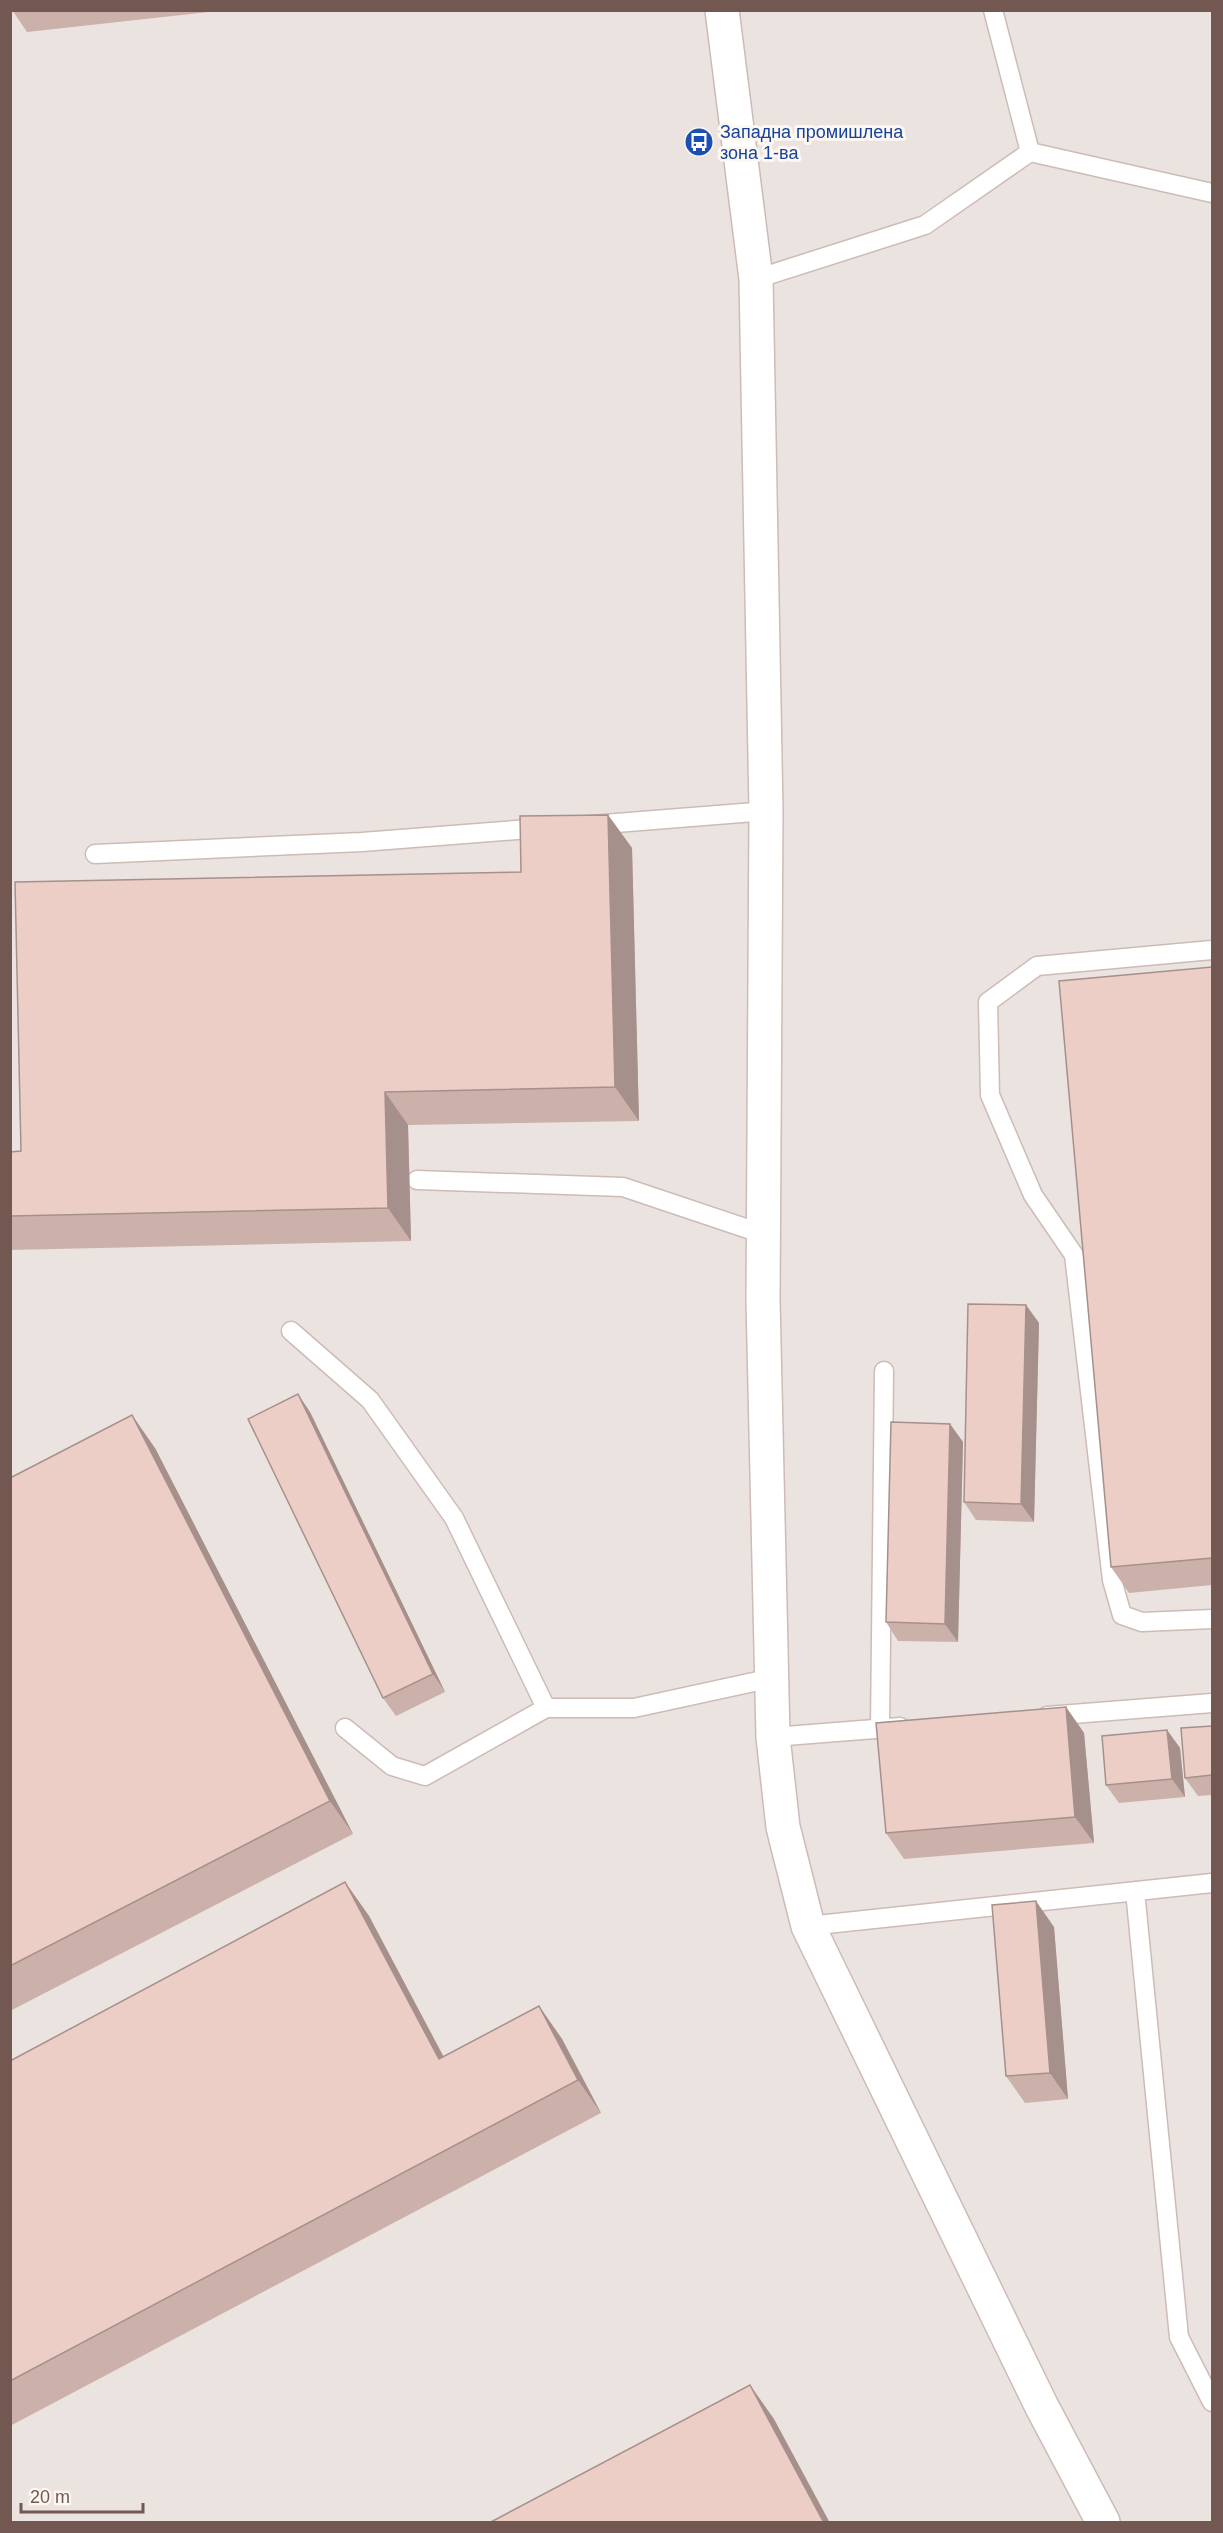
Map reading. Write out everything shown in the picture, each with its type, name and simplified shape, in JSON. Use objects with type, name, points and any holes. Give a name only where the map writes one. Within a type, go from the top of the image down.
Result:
[{"type":"street","points":[[722,10],[756,279],[766,812],[763,1233],[773,1737],[783,1827],[808,1926],[1041,2404],[1103,2523]]},
{"type":"lane","points":[[993,10],[1030,152]]},
{"type":"lane","points":[[756,279],[925,225],[1030,152],[1212,193]]},
{"type":"lane","points":[[95,854],[362,842],[766,812]]},
{"type":"lane","points":[[1212,951],[1037,966],[988,1002],[990,1095],[1033,1195],[1074,1255],[1112,1580],[1122,1615],[1142,1622],[1212,1619]]},
{"type":"lane","points":[[417,1180],[623,1187],[763,1233]]},
{"type":"lane","points":[[291,1331],[370,1400],[454,1518],[546,1708]]},
{"type":"lane","points":[[880,1729],[884,1371]]},
{"type":"lane","points":[[345,1728],[392,1766],[425,1776],[546,1708],[634,1708],[772,1678]]},
{"type":"lane","points":[[1034,1717],[1212,1703]]},
{"type":"lane","points":[[773,1737],[915,1726]]},
{"type":"lane","points":[[808,1926],[1212,1883]]},
{"type":"lane","points":[[1135,1891],[1179,2337],[1212,2402]]},
{"type":"shaded area","points":[[11,11],[1212,11],[1212,2522],[11,2522]]},
{"type":"building","points":[[608,815],[615,1087],[385,1092],[388,1208],[10,1216],[10,1152],[21,1151],[15,882],[521,872],[520,816]]},
{"type":"building","points":[[1212,967],[1212,1558],[1111,1567],[1059,981]]},
{"type":"building","points":[[968,1304],[1026,1305],[1021,1504],[964,1502]]},
{"type":"building","points":[[298,1394],[433,1674],[383,1698],[248,1419]]},
{"type":"building","points":[[132,1415],[330,1801],[10,1966],[10,1478]]},
{"type":"building","points":[[891,1422],[950,1424],[945,1624],[886,1622]]},
{"type":"building","points":[[1066,1707],[1075,1817],[886,1833],[876,1723]]},
{"type":"building","points":[[1212,1726],[1212,1775],[1185,1778],[1181,1728]]},
{"type":"building","points":[[1167,1730],[1172,1779],[1106,1785],[1102,1736]]},
{"type":"building","points":[[345,1882],[439,2059],[539,2006],[578,2080],[10,2381],[10,2061]]},
{"type":"building","points":[[1036,1901],[1050,2073],[1006,2076],[992,1905]]},
{"type":"building","points":[[750,2385],[824,2523],[489,2523]]},
{"type":"place","name":"Западна промишлена зона 1-ва","points":[[699,142]]}]
